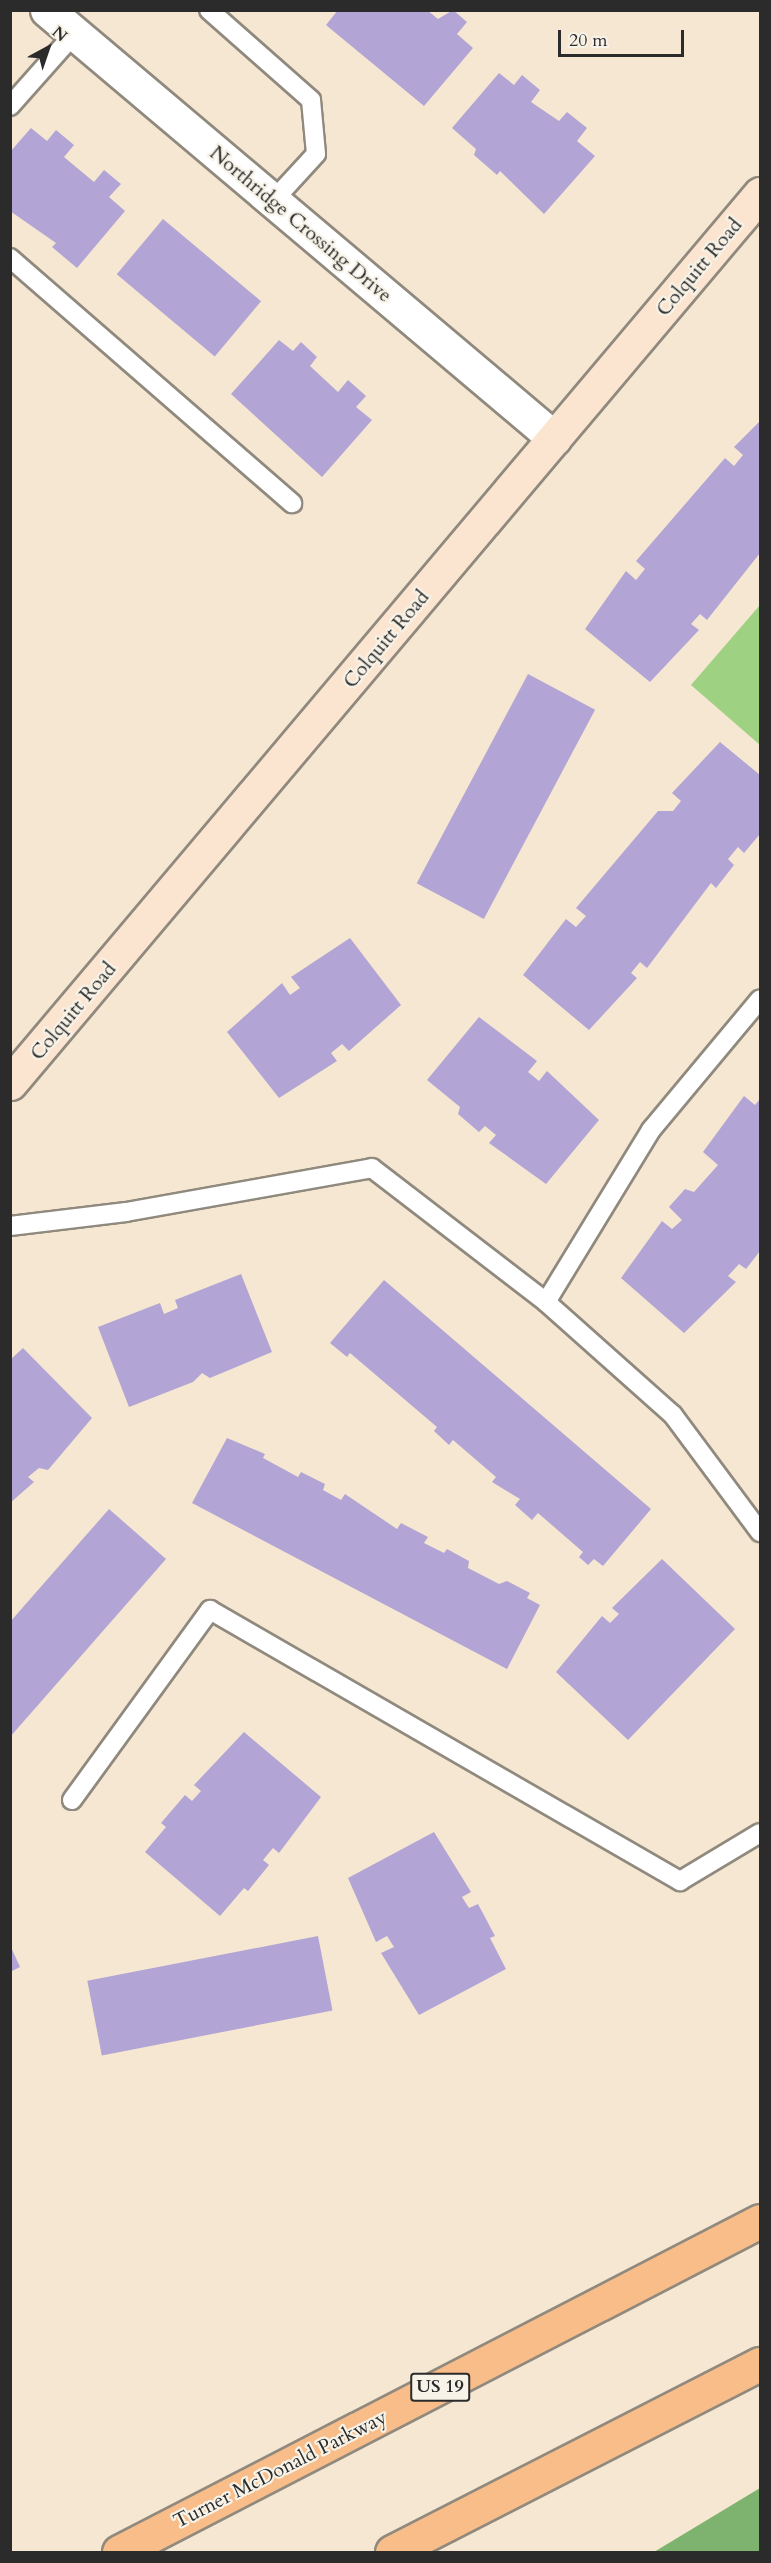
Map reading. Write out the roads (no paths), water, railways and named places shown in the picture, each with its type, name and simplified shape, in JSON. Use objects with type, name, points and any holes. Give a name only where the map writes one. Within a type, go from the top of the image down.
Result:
[{"type":"highway","name":"Turner McDonald Parkway","points":[[119,2553],[760,2220]]},
{"type":"highway","points":[[392,2553],[760,2364]]},
{"type":"street","name":"Northridge Crossing Drive","points":[[47,10],[554,438]]},
{"type":"street","name":"Colquitt Road","points":[[10,1083],[760,194]]},
{"type":"lane","points":[[209,10],[311,100],[316,154],[273,201]]},
{"type":"lane","points":[[10,106],[74,34]]},
{"type":"lane","points":[[10,258],[292,503]]},
{"type":"lane","points":[[546,1302],[651,1130],[760,999]]},
{"type":"lane","points":[[10,1226],[126,1212],[372,1168],[546,1302],[674,1415],[760,1532]]},
{"type":"lane","points":[[72,1800],[210,1610],[680,1881],[760,1833]]}]
